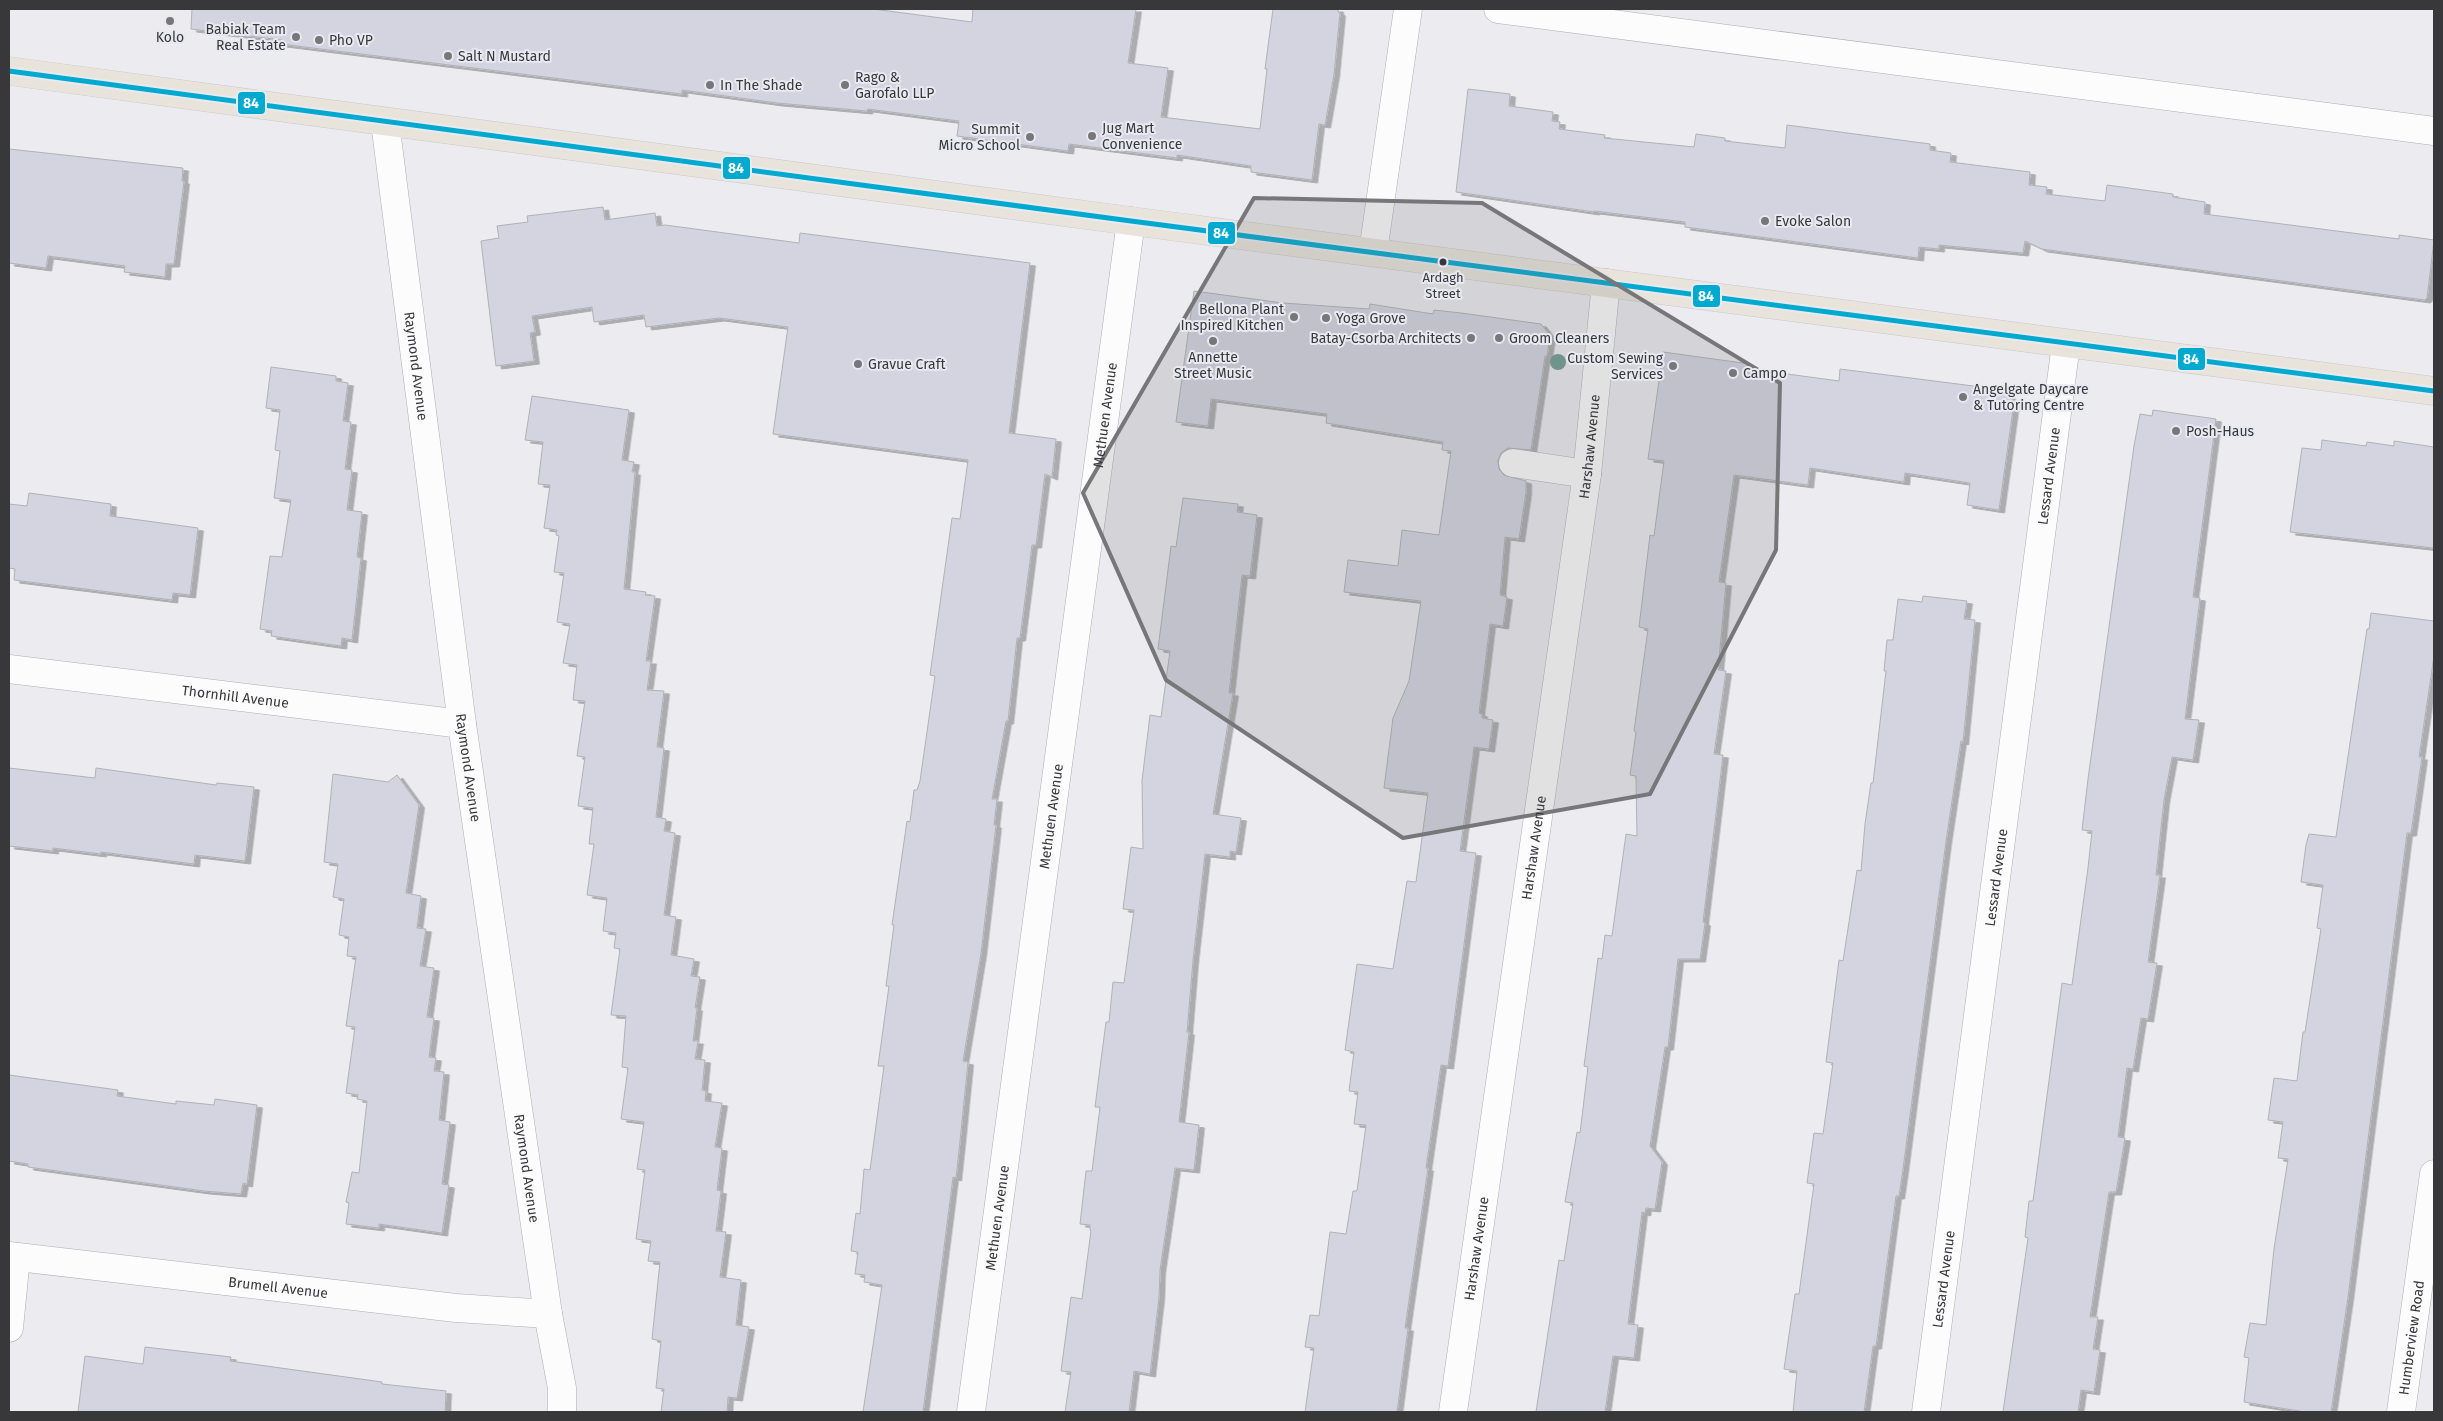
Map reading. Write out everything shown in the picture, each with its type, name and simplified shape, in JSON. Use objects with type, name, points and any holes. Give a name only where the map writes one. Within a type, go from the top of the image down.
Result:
[{"type":"main road","points":[[9,70],[385,122],[2434,392]]},
{"type":"street","points":[[1373,252],[1408,9]]},
{"type":"street","points":[[1498,9],[2434,131]]},
{"type":"street","name":"Raymond Avenue","points":[[385,122],[462,724],[548,1314],[562,1388],[562,1412]]},
{"type":"street","name":"Methuen Avenue","points":[[971,1412],[1131,221]]},
{"type":"street","name":"Harshaw Avenue","points":[[1453,1412],[1587,474],[1606,283]]},
{"type":"street","name":"Lessard Avenue","points":[[1926,1412],[2066,344]]},
{"type":"street","points":[[1513,463],[1587,474]]},
{"type":"street","name":"Thornhill Avenue","points":[[9,669],[462,724]]},
{"type":"street","name":"Humberview Road","points":[[2401,1412],[2429,1261],[2434,1174]]},
{"type":"street","points":[[9,1328],[13,1256]]},
{"type":"street","name":"Brumell Avenue","points":[[13,1256],[456,1308],[548,1314]]},
{"type":"highlighted area","points":[[1254,198],[1482,203],[1780,383],[1776,550],[1650,794],[1403,838],[1166,680],[1083,493]]},
{"type":"building","points":[[192,9],[873,9],[972,22],[973,9],[1136,9],[1128,63],[1168,68],[1161,117],[1260,129],[1273,9],[1338,9],[1340,13],[1334,74],[1325,125],[1319,124],[1312,180],[1251,172],[1251,166],[1177,155],[1177,158],[1069,144],[1068,151],[957,136],[959,121],[868,109],[867,111],[777,103],[682,90],[682,94],[281,44],[282,40],[191,29]]},
{"type":"building","points":[[1468,89],[1510,94],[1509,106],[1553,112],[1552,121],[1560,122],[1559,129],[1605,135],[1604,138],[1694,147],[1696,134],[1725,138],[1725,141],[1785,148],[1787,125],[1930,144],[1930,150],[1951,153],[1950,162],[2030,172],[2029,185],[2047,187],[2046,194],[2105,201],[2107,185],[2173,194],[2173,197],[2205,202],[2204,214],[2399,239],[2399,235],[2434,240],[2427,298],[2425,300],[2042,249],[2025,241],[2023,253],[1939,245],[1939,249],[1919,247],[1918,258],[1685,227],[1685,222],[1594,212],[1456,192]]},
{"type":"building","points":[[9,149],[183,168],[182,181],[184,181],[174,264],[166,264],[165,277],[124,272],[125,266],[48,256],[46,268],[9,263]]},
{"type":"building","points":[[603,207],[605,220],[655,213],[657,226],[665,225],[799,243],[800,233],[1030,263],[1009,433],[1056,439],[1052,477],[1045,474],[1036,545],[1032,545],[1020,638],[1017,638],[1008,721],[1006,721],[992,799],[997,799],[994,825],[996,825],[981,953],[963,1061],[968,1062],[956,1178],[953,1177],[923,1412],[863,1412],[882,1285],[864,1282],[865,1275],[855,1274],[858,1252],[851,1251],[856,1213],[860,1214],[864,1169],[870,1170],[884,1066],[878,1066],[889,986],[886,986],[894,925],[892,925],[907,821],[910,822],[914,790],[917,790],[920,781],[935,676],[930,675],[952,518],[960,519],[968,460],[773,434],[788,327],[719,318],[646,327],[644,315],[594,322],[592,307],[532,316],[535,332],[530,333],[534,361],[496,366],[481,241],[499,238],[497,226],[528,222],[527,216]]},
{"type":"building","points":[[1194,291],[1283,303],[1369,309],[1370,304],[1433,314],[1434,310],[1461,313],[1541,324],[1550,336],[1547,356],[1545,356],[1531,450],[1508,448],[1501,453],[1498,461],[1499,469],[1504,475],[1526,481],[1526,492],[1519,539],[1505,537],[1500,595],[1507,597],[1503,626],[1490,624],[1479,713],[1482,714],[1482,718],[1493,720],[1489,749],[1474,747],[1460,851],[1476,853],[1448,1066],[1441,1065],[1426,1168],[1428,1168],[1405,1328],[1408,1328],[1397,1412],[1305,1412],[1314,1348],[1305,1347],[1310,1315],[1319,1316],[1330,1232],[1346,1234],[1353,1191],[1357,1191],[1366,1125],[1354,1124],[1358,1092],[1349,1091],[1354,1052],[1345,1050],[1357,964],[1393,969],[1407,881],[1416,882],[1428,793],[1384,788],[1393,718],[1409,681],[1421,601],[1344,592],[1348,560],[1398,566],[1402,530],[1439,535],[1451,451],[1442,450],[1443,442],[1326,423],[1327,414],[1211,399],[1208,426],[1176,422]]},
{"type":"building","points":[[1663,352],[1750,364],[1750,369],[1839,381],[1840,369],[2005,390],[2014,402],[1999,510],[1967,505],[1970,483],[1905,473],[1904,482],[1810,468],[1808,485],[1734,475],[1719,582],[1726,583],[1718,670],[1726,671],[1714,754],[1723,755],[1703,922],[1705,923],[1700,959],[1678,959],[1668,1047],[1665,1047],[1650,1146],[1662,1162],[1655,1209],[1646,1208],[1645,1213],[1642,1212],[1628,1324],[1638,1325],[1634,1358],[1613,1356],[1605,1412],[1536,1412],[1559,1260],[1564,1261],[1573,1203],[1565,1202],[1577,1132],[1580,1133],[1588,1067],[1584,1066],[1598,958],[1602,959],[1605,935],[1612,936],[1626,834],[1637,836],[1636,776],[1630,775],[1648,629],[1639,627],[1650,535],[1654,536],[1664,461],[1648,459]]},
{"type":"building","points":[[271,367],[336,376],[336,381],[348,383],[343,421],[351,422],[345,469],[352,470],[347,510],[362,512],[357,557],[361,558],[352,640],[342,638],[341,646],[271,636],[272,631],[260,629],[270,556],[282,557],[291,500],[274,498],[280,451],[275,450],[280,410],[266,408]]},
{"type":"building","points":[[532,396],[629,410],[622,460],[634,462],[632,472],[635,472],[624,589],[646,592],[645,595],[655,596],[646,661],[651,661],[647,690],[664,691],[657,747],[664,748],[656,817],[666,819],[664,831],[675,833],[664,915],[676,917],[671,955],[694,959],[691,976],[700,977],[695,1008],[697,1008],[693,1041],[698,1041],[695,1059],[705,1060],[702,1090],[706,1091],[705,1101],[722,1103],[715,1147],[722,1148],[717,1190],[721,1191],[716,1231],[726,1232],[720,1277],[741,1280],[736,1325],[749,1327],[737,1398],[728,1397],[727,1412],[661,1412],[664,1389],[656,1388],[661,1341],[652,1339],[660,1262],[648,1261],[651,1241],[636,1239],[645,1170],[637,1169],[644,1122],[621,1119],[628,1068],[622,1067],[626,1016],[611,1015],[620,949],[614,948],[616,933],[603,931],[607,898],[587,895],[594,844],[589,844],[593,808],[578,806],[585,757],[577,756],[585,701],[573,700],[577,665],[563,663],[570,624],[557,622],[564,573],[554,572],[559,536],[556,535],[557,530],[544,528],[550,485],[538,484],[543,442],[525,440]]},
{"type":"building","points":[[2153,410],[2216,419],[2193,597],[2200,598],[2185,719],[2199,720],[2193,760],[2172,757],[2164,800],[2156,875],[2160,875],[2148,962],[2157,963],[2148,1019],[2141,1018],[2133,1069],[2127,1068],[2118,1137],[2125,1138],[2116,1192],[2109,1192],[2090,1317],[2098,1317],[2093,1349],[2100,1350],[2094,1392],[2081,1390],[2078,1412],[2003,1412],[2028,1238],[2025,1237],[2029,1201],[2033,1201],[2062,983],[2072,985],[2088,868],[2092,831],[2082,830],[2134,446],[2140,414],[2152,416]]},
{"type":"building","points":[[2322,440],[2366,446],[2367,442],[2394,446],[2394,441],[2434,447],[2434,548],[2290,532],[2302,448],[2321,450]]},
{"type":"building","points":[[29,493],[111,504],[110,516],[198,528],[190,595],[173,593],[172,600],[14,580],[15,569],[9,568],[9,504],[27,506]]},
{"type":"building","points":[[1183,498],[1238,504],[1237,512],[1257,515],[1250,576],[1242,575],[1229,693],[1233,693],[1213,814],[1241,818],[1236,852],[1230,851],[1230,857],[1205,854],[1193,960],[1187,1032],[1189,1032],[1179,1122],[1199,1125],[1194,1170],[1175,1168],[1160,1270],[1159,1297],[1150,1374],[1134,1371],[1129,1412],[1065,1412],[1071,1372],[1061,1371],[1071,1297],[1082,1299],[1091,1231],[1090,1225],[1080,1224],[1086,1171],[1092,1171],[1100,1107],[1095,1107],[1106,1022],[1109,1022],[1113,982],[1124,983],[1134,910],[1123,909],[1131,847],[1143,849],[1142,781],[1150,715],[1161,717],[1170,651],[1158,649],[1171,546],[1176,547]]},
{"type":"building","points":[[1923,596],[1967,601],[1964,619],[1975,620],[1963,742],[1961,741],[1946,841],[1903,1169],[1899,1196],[1896,1196],[1876,1346],[1873,1346],[1864,1412],[1793,1412],[1797,1371],[1784,1369],[1795,1294],[1799,1294],[1814,1184],[1807,1183],[1814,1133],[1823,1134],[1833,1063],[1826,1062],[1839,960],[1843,961],[1857,870],[1861,871],[1865,824],[1871,783],[1873,783],[1886,671],[1884,671],[1887,640],[1893,640],[1898,599],[1922,602]]},
{"type":"building","points":[[2371,613],[2434,621],[2434,656],[2419,757],[2422,757],[2411,833],[2407,833],[2348,1297],[2331,1412],[2305,1412],[2244,1402],[2249,1358],[2244,1357],[2250,1323],[2266,1325],[2274,1249],[2288,1159],[2278,1158],[2283,1122],[2268,1120],[2274,1078],[2297,1081],[2303,1032],[2305,1032],[2321,929],[2317,928],[2323,885],[2301,882],[2306,845],[2309,834],[2336,837]]},
{"type":"building","points":[[9,768],[95,778],[96,768],[216,785],[217,783],[254,787],[245,861],[195,855],[194,864],[101,852],[101,854],[53,848],[53,851],[9,846]]},
{"type":"building","points":[[333,774],[388,782],[397,775],[419,805],[406,893],[421,896],[417,928],[426,929],[420,966],[434,968],[427,1017],[434,1018],[429,1057],[436,1058],[434,1071],[444,1072],[439,1120],[450,1122],[442,1184],[449,1185],[442,1233],[379,1224],[379,1228],[346,1224],[349,1203],[346,1202],[352,1172],[359,1173],[367,1101],[357,1099],[358,1095],[346,1093],[355,1027],[346,1026],[356,957],[347,956],[349,937],[339,935],[344,899],[333,897],[338,864],[324,862]]},
{"type":"building","points":[[9,1075],[118,1090],[117,1096],[176,1104],[176,1101],[214,1105],[215,1099],[257,1105],[247,1184],[243,1183],[241,1194],[204,1191],[28,1167],[28,1164],[9,1161]]},
{"type":"building","points":[[145,1347],[231,1357],[230,1361],[382,1382],[382,1384],[446,1391],[445,1412],[78,1412],[85,1356],[143,1364]]},
{"type":"transit line","name":"84","points":[[9,71],[1131,221],[2434,391]]},
{"type":"place","name":"Kolo","points":[[170,21]]},
{"type":"place","name":"Babiak Team Real Estate","points":[[296,37]]},
{"type":"place","name":"Pho VP","points":[[319,40]]},
{"type":"place","name":"Salt N Mustard","points":[[448,56]]},
{"type":"place","name":"In The Shade","points":[[710,85]]},
{"type":"place","name":"Rago & Garofalo LLP","points":[[845,85]]},
{"type":"place","name":"Jug Mart Convenience","points":[[1092,136]]},
{"type":"place","name":"Summit Micro School","points":[[1030,137]]},
{"type":"place","name":"Evoke Salon","points":[[1765,221]]},
{"type":"place","name":"Ardagh Street","points":[[1443,262]]},
{"type":"place","name":"Bellona Plant Inspired Kitchen","points":[[1294,317]]},
{"type":"place","name":"Yoga Grove","points":[[1326,318]]},
{"type":"place","name":"Batay-Csorba Architects","points":[[1471,338]]},
{"type":"place","name":"Groom Cleaners","points":[[1499,338]]},
{"type":"place","name":"Annette Street Music","points":[[1213,341]]},
{"type":"place","name":"Gravue Craft","points":[[858,364]]},
{"type":"place","name":"Custom Sewing Services","points":[[1673,366]]},
{"type":"place","name":"Campo","points":[[1733,373]]},
{"type":"place","name":"Angelgate Daycare & Tutoring Centre","points":[[1963,397]]},
{"type":"place","name":"Posh-Haus","points":[[2176,431]]}]
